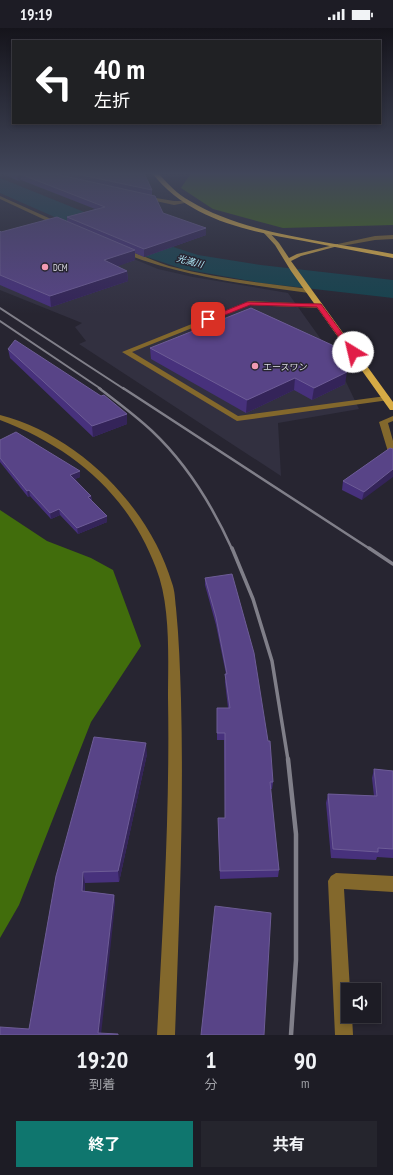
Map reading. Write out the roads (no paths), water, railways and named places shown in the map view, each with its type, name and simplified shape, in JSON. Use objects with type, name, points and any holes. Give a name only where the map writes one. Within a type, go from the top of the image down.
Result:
[{"type":"highway","points":[[226,220],[238,225],[266,232],[393,256]]},
{"type":"main road","points":[[266,232],[277,244],[307,290],[393,408]]},
{"type":"main road","points":[[287,261],[299,255],[336,245]]},
{"type":"street","points":[[50,220],[68,228]]},
{"type":"street","points":[[336,245],[375,238],[393,237]]},
{"type":"street","points":[[117,249],[143,260],[183,271],[307,290]]},
{"type":"street","points":[[319,306],[249,303],[126,352],[237,419],[386,398]]},
{"type":"street","points":[[0,417],[19,424],[81,458],[121,499],[150,542],[167,584],[174,635],[176,790],[174,870],[166,1035]]},
{"type":"street","points":[[393,418],[383,422],[393,455]]},
{"type":"street","points":[[344,1035],[336,881],[393,884]]},
{"type":"waterway","name":"光満川","points":[[83,220],[151,249],[193,263],[261,274],[393,289]]},
{"type":"railway","points":[[0,308],[124,389]]},
{"type":"railway","points":[[0,321],[101,389]]},
{"type":"railway","points":[[99,388],[146,425],[176,457],[198,486],[225,533],[232,549]]},
{"type":"railway","points":[[123,388],[370,549]]},
{"type":"railway","points":[[232,548],[253,599],[272,661],[288,760]]},
{"type":"railway","points":[[369,548],[393,564]]},
{"type":"railway","points":[[288,759],[296,834],[296,960],[291,1035]]},
{"type":"place","name":"DCM","points":[[45,267]]},
{"type":"place","name":"エースワン","points":[[255,366]]}]
